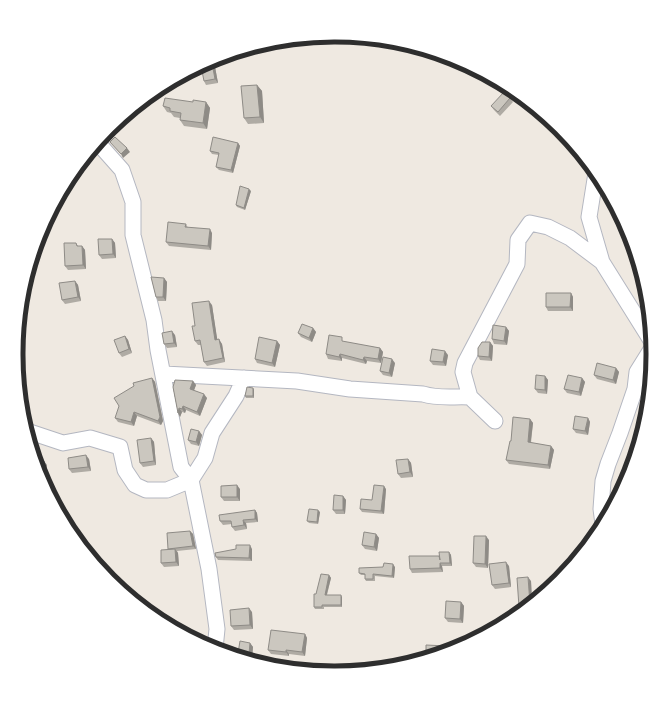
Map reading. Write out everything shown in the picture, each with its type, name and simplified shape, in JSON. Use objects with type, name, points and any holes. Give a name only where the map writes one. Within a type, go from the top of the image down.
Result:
[{"type":"street","points":[[102,147],[122,170],[133,202],[133,235],[154,320],[158,350],[164,374],[181,467],[191,480],[214,607],[217,629],[216,642]]},
{"type":"street","points":[[595,182],[589,217],[602,262],[645,330]]},
{"type":"street","points":[[495,421],[470,397],[463,372],[465,363],[517,264],[518,240],[530,223],[548,227],[570,238],[602,262]]},
{"type":"street","points":[[602,514],[603,481],[635,389],[638,372],[646,359]]},
{"type":"street","points":[[164,374],[297,381],[350,389],[423,394],[433,397],[470,397]]},
{"type":"street","points":[[34,433],[63,443],[90,438],[120,447],[125,470],[135,485],[146,490],[167,490],[191,480],[205,458],[212,433],[236,396],[244,378]]},
{"type":"building","points":[[213,67],[215,79],[204,81],[202,72]]},
{"type":"building","points":[[257,85],[260,117],[244,118],[241,86]]},
{"type":"building","points":[[504,92],[510,98],[498,112],[491,106]]},
{"type":"building","points":[[165,98],[193,102],[193,100],[206,102],[203,123],[180,120],[181,113],[170,111],[170,108],[163,106]]},
{"type":"building","points":[[115,137],[127,148],[121,154],[110,142]]},
{"type":"building","points":[[213,137],[238,143],[231,170],[216,167],[219,153],[210,151]]},
{"type":"building","points":[[240,186],[249,189],[244,208],[236,205]]},
{"type":"building","points":[[168,222],[186,224],[185,227],[210,229],[208,246],[166,242]]},
{"type":"building","points":[[98,239],[112,239],[113,254],[99,255]]},
{"type":"building","points":[[64,243],[76,243],[77,246],[82,246],[83,265],[65,266]]},
{"type":"building","points":[[151,277],[164,278],[163,297],[156,297]]},
{"type":"building","points":[[75,281],[78,297],[62,300],[59,283]]},
{"type":"building","points":[[546,293],[571,293],[570,307],[546,307]]},
{"type":"building","points":[[209,301],[215,340],[219,339],[223,358],[204,362],[200,340],[195,341],[192,326],[195,326],[192,303]]},
{"type":"building","points":[[302,324],[313,328],[309,338],[298,333]]},
{"type":"building","points":[[493,325],[506,327],[504,341],[492,339]]},
{"type":"building","points":[[172,331],[174,343],[164,344],[162,333]]},
{"type":"building","points":[[329,335],[342,337],[342,341],[380,348],[378,359],[364,357],[363,360],[340,354],[339,357],[326,354]]},
{"type":"building","points":[[125,336],[129,349],[119,353],[114,340]]},
{"type":"building","points":[[259,337],[277,341],[272,363],[255,359]]},
{"type":"building","points":[[482,342],[490,342],[489,357],[478,356],[478,348]]},
{"type":"building","points":[[432,349],[445,351],[443,362],[430,361]]},
{"type":"building","points":[[383,357],[392,359],[389,373],[380,371]]},
{"type":"building","points":[[597,363],[616,368],[613,380],[594,375]]},
{"type":"building","points":[[536,375],[545,376],[545,390],[535,389]]},
{"type":"building","points":[[568,375],[582,378],[579,392],[564,389]]},
{"type":"building","points":[[152,378],[160,417],[158,421],[134,412],[131,422],[115,418],[119,406],[114,398],[134,386],[133,383]]},
{"type":"building","points":[[175,380],[193,381],[190,389],[204,394],[197,412],[183,406],[182,409],[179,408],[178,413],[173,387]]},
{"type":"building","points":[[247,387],[253,388],[253,396],[245,396]]},
{"type":"building","points":[[575,416],[588,418],[585,431],[573,429]]},
{"type":"building","points":[[513,417],[530,419],[528,442],[551,446],[548,465],[506,460],[511,441]]},
{"type":"building","points":[[191,429],[199,431],[196,442],[188,440]]},
{"type":"building","points":[[151,438],[154,461],[140,463],[137,440]]},
{"type":"building","points":[[86,455],[88,467],[69,469],[68,458]]},
{"type":"building","points":[[408,459],[410,472],[398,474],[396,460]]},
{"type":"building","points":[[237,485],[237,497],[221,497],[221,486]]},
{"type":"building","points":[[374,485],[384,486],[381,511],[360,509],[361,499],[372,500]]},
{"type":"building","points":[[334,495],[343,496],[343,510],[333,510]]},
{"type":"building","points":[[309,509],[318,510],[317,522],[307,521]]},
{"type":"building","points":[[255,510],[255,519],[243,520],[244,525],[232,527],[231,521],[220,521],[219,515]]},
{"type":"building","points":[[190,531],[193,546],[168,549],[167,533]]},
{"type":"building","points":[[364,532],[376,534],[374,547],[362,545]]},
{"type":"building","points":[[474,536],[486,536],[485,564],[473,563]]},
{"type":"building","points":[[236,545],[250,545],[249,558],[216,557],[215,553],[236,549]]},
{"type":"building","points":[[175,549],[176,562],[161,563],[161,550]]},
{"type":"building","points":[[439,552],[449,552],[450,563],[440,563],[440,568],[410,569],[409,556],[439,556],[440,560]]},
{"type":"building","points":[[506,562],[509,583],[492,585],[489,564]]},
{"type":"building","points":[[384,563],[393,564],[392,576],[373,574],[373,579],[365,579],[365,574],[359,573],[359,568],[383,567]]},
{"type":"building","points":[[321,574],[329,575],[325,595],[341,595],[341,605],[322,605],[322,607],[314,607],[314,594],[316,594]]},
{"type":"building","points":[[528,577],[529,597],[519,605],[517,578]]},
{"type":"building","points":[[446,601],[461,602],[460,619],[445,618]]},
{"type":"building","points":[[249,608],[250,625],[231,626],[230,610]]},
{"type":"building","points":[[271,630],[305,634],[302,652],[268,650]]},
{"type":"building","points":[[240,641],[250,643],[249,654],[238,650]]},
{"type":"building","points":[[426,645],[444,646],[435,649],[426,652]]}]
